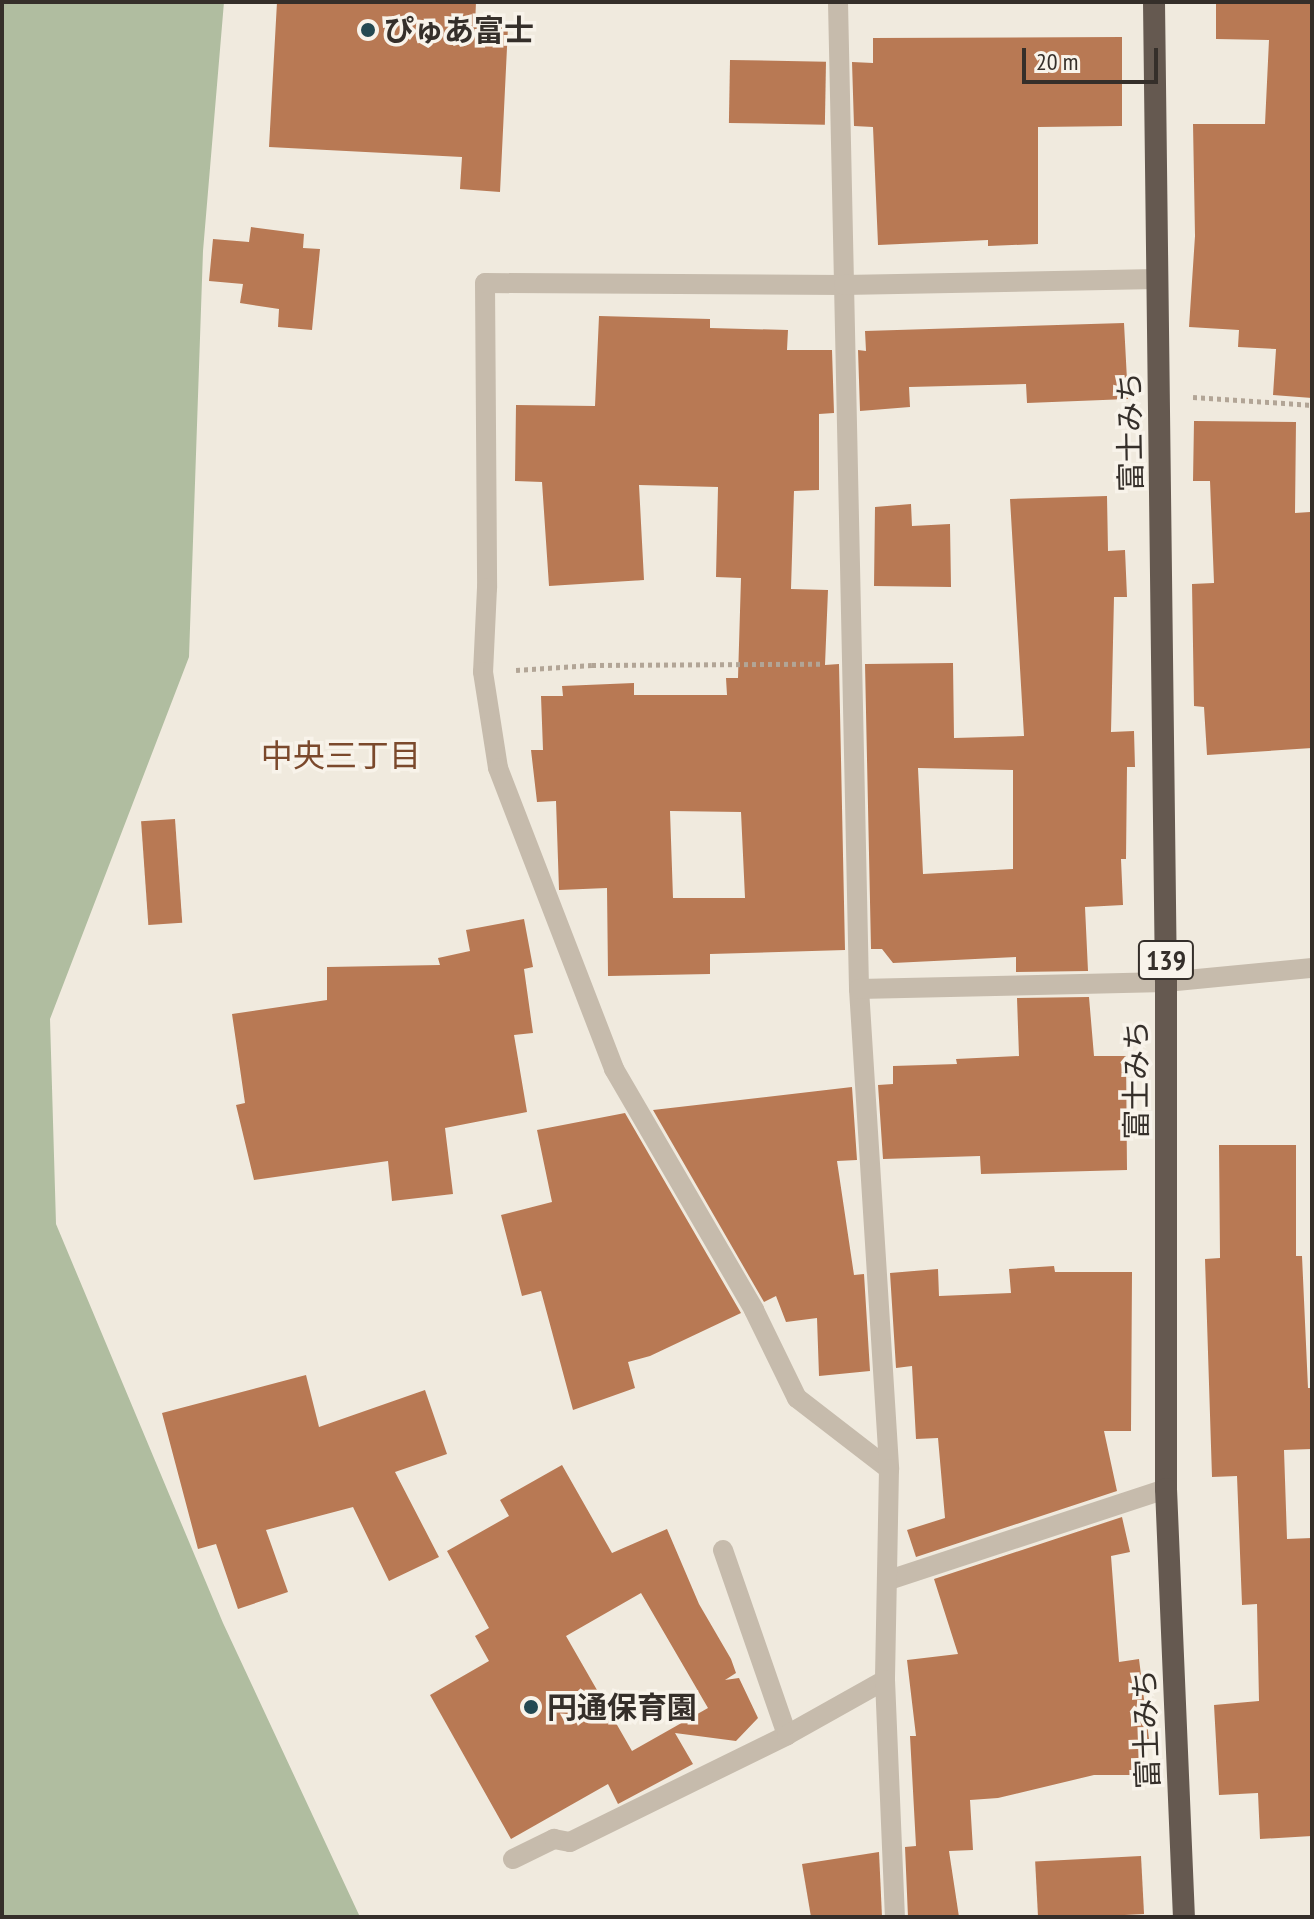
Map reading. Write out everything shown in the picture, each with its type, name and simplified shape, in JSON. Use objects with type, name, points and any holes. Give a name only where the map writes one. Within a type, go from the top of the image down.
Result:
[{"type":"highway","name":"富士みち","points":[[1154,2],[1166,982],[1166,1489],[1184,1917]]},
{"type":"street","points":[[838,2],[859,989],[889,1469],[885,1680],[895,1917]]},
{"type":"street","points":[[889,1469],[797,1398],[754,1310],[614,1069],[498,768],[483,672],[487,588],[485,283],[844,285],[1157,279]]},
{"type":"street","points":[[859,989],[1166,982],[1312,968]]},
{"type":"street","points":[[889,1580],[1166,1489]]},
{"type":"street","points":[[723,1550],[787,1735]]},
{"type":"street","points":[[513,1859],[554,1839],[570,1842],[787,1735],[885,1680]]},
{"type":"path","points":[[1160,398],[1218,397],[1312,405]]},
{"type":"path","points":[[483,672],[592,665],[850,663]]},
{"type":"green space","points":[[2,2],[224,2],[203,251],[189,657],[50,1019],[56,1224],[223,1623],[360,1917],[2,1917]]},
{"type":"building","points":[[277,2],[476,2],[475,26],[508,27],[500,192],[460,189],[462,157],[269,147]]},
{"type":"building","points":[[1216,2],[1312,2],[1312,398],[1273,395],[1276,349],[1238,347],[1239,330],[1189,327],[1195,236],[1193,124],[1265,124],[1269,40],[1216,39]]},
{"type":"building","points":[[1122,37],[1122,126],[1038,127],[1038,244],[988,246],[988,240],[878,245],[873,127],[854,126],[852,62],[873,63],[873,38]]},
{"type":"building","points":[[730,60],[826,62],[825,125],[729,123]]},
{"type":"building","points":[[251,227],[304,234],[303,248],[320,249],[312,330],[278,327],[279,309],[240,303],[243,284],[209,281],[213,239],[249,242]]},
{"type":"building","points":[[599,316],[710,319],[710,328],[788,330],[787,350],[832,350],[834,413],[819,414],[819,490],[794,491],[791,589],[828,590],[825,665],[839,664],[845,950],[710,954],[710,974],[608,976],[607,888],[559,890],[556,801],[537,802],[531,750],[543,750],[541,696],[563,696],[562,686],[634,683],[634,695],[727,695],[726,678],[738,678],[741,578],[716,577],[718,487],[639,485],[644,580],[549,586],[542,482],[515,481],[516,405],[595,406]],"holes":[[[670,811],[741,812],[745,898],[673,898]]]},
{"type":"building","points":[[1124,323],[1128,399],[1027,403],[1026,384],[909,387],[910,407],[860,411],[858,350],[866,351],[865,331]]},
{"type":"building","points":[[1194,421],[1296,422],[1295,513],[1310,512],[1312,550],[1312,748],[1207,755],[1204,707],[1194,706],[1192,584],[1214,583],[1210,481],[1193,481]]},
{"type":"building","points":[[1107,496],[1108,551],[1125,550],[1127,597],[1114,597],[1111,732],[1134,731],[1135,767],[1127,767],[1126,859],[1121,859],[1123,905],[1085,907],[1088,971],[1016,972],[1016,957],[893,963],[882,949],[871,949],[865,664],[953,663],[954,738],[1024,736],[1010,499]],"holes":[[[918,768],[1013,770],[1013,869],[923,874]]]},
{"type":"building","points":[[911,504],[912,526],[950,524],[951,587],[874,586],[875,507]]},
{"type":"building","points":[[175,819],[182,923],[148,925],[141,821]]},
{"type":"building","points":[[524,919],[533,967],[524,969],[533,1033],[514,1035],[527,1112],[445,1128],[453,1194],[392,1201],[388,1161],[254,1180],[236,1105],[245,1103],[232,1014],[327,1000],[327,967],[440,965],[438,958],[470,951],[466,930]]},
{"type":"building","points":[[1089,997],[1094,1056],[1126,1056],[1127,1170],[981,1174],[980,1156],[883,1159],[878,1085],[893,1084],[893,1066],[957,1064],[956,1059],[1019,1056],[1017,998]]},
{"type":"building","points":[[852,1087],[857,1160],[837,1161],[854,1275],[864,1274],[870,1371],[819,1376],[817,1318],[786,1322],[776,1296],[764,1302],[653,1110]]},
{"type":"building","points":[[625,1113],[741,1313],[650,1356],[628,1362],[635,1388],[573,1410],[541,1291],[522,1296],[501,1215],[552,1202],[537,1130]]},
{"type":"building","points":[[1219,1145],[1296,1145],[1296,1256],[1302,1256],[1308,1388],[1312,1388],[1312,1449],[1284,1450],[1287,1539],[1312,1538],[1312,1836],[1260,1839],[1258,1793],[1219,1795],[1214,1705],[1259,1701],[1257,1604],[1242,1605],[1237,1476],[1212,1477],[1205,1259],[1220,1258]]},
{"type":"building","points":[[1054,1266],[1055,1272],[1132,1272],[1131,1431],[1104,1431],[1117,1491],[916,1557],[907,1530],[945,1518],[938,1438],[916,1439],[912,1366],[896,1368],[890,1273],[938,1269],[939,1296],[1011,1293],[1009,1269]]},
{"type":"building","points":[[306,1375],[319,1427],[425,1390],[447,1454],[395,1472],[439,1557],[389,1581],[353,1507],[266,1530],[288,1592],[238,1609],[216,1544],[198,1549],[162,1413]]},
{"type":"building","points":[[562,1465],[612,1553],[667,1529],[699,1604],[731,1659],[736,1673],[725,1680],[739,1678],[758,1718],[736,1741],[675,1733],[693,1764],[618,1804],[608,1784],[511,1839],[430,1695],[489,1661],[475,1636],[489,1628],[447,1551],[509,1516],[500,1500]],"holes":[[[641,1593],[708,1708],[632,1751],[566,1636]]]},
{"type":"building","points":[[1122,1517],[1130,1552],[1111,1556],[1119,1662],[1139,1659],[1149,1739],[1144,1739],[1144,1775],[1094,1775],[998,1798],[970,1800],[973,1850],[949,1851],[959,1917],[908,1917],[905,1847],[916,1846],[910,1736],[916,1736],[907,1660],[958,1654],[934,1579]]},
{"type":"building","points":[[879,1852],[882,1917],[811,1917],[802,1864]]},
{"type":"building","points":[[1141,1856],[1144,1914],[1038,1917],[1035,1862]]},
{"type":"place","name":"ぴゅあ富士","points":[[368,30]]},
{"type":"place","name":"円通保育園","points":[[531,1707]]},
{"type":"district","name":"中央三丁目","points":[[341,755]]}]
